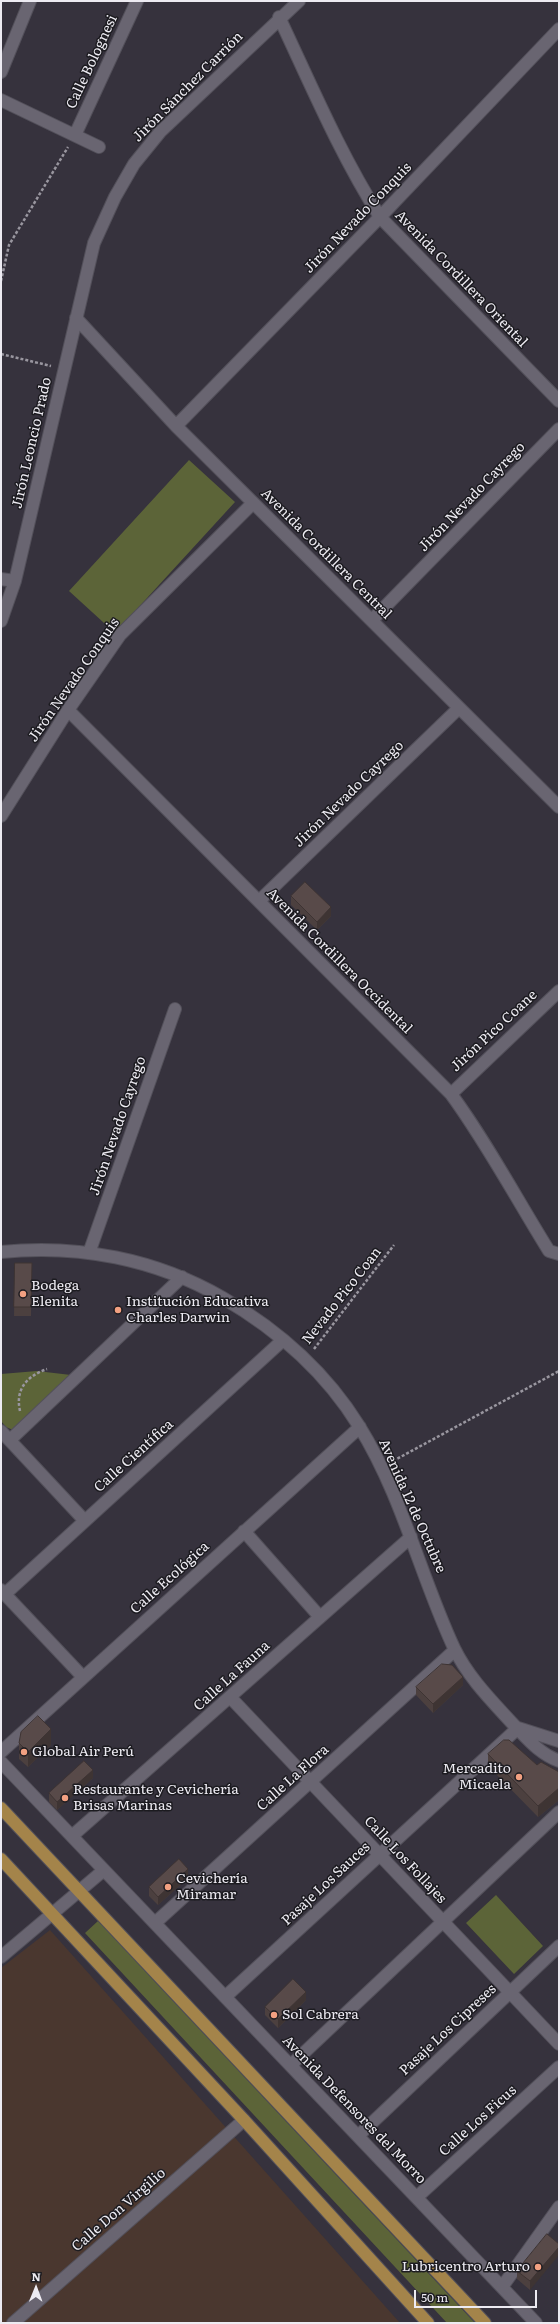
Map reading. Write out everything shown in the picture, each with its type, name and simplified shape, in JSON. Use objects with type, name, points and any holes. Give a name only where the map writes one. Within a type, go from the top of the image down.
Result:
[{"type":"main road","points":[[1,1808],[485,2323]]},
{"type":"main road","points":[[1,1859],[244,2120],[428,2323]]},
{"type":"street","points":[[1,72],[30,1]]},
{"type":"street","name":"Calle Bolognesi","points":[[75,135],[137,1]]},
{"type":"street","name":"Jirón Sánchez Carrión","points":[[76,318],[94,243],[115,197],[134,164],[160,132],[279,17],[299,1]]},
{"type":"street","name":"Avenida Cordillera Oriental","points":[[279,17],[358,184],[380,217],[559,401]]},
{"type":"street","name":"Jirón Nevado Conquis","points":[[176,426],[380,217],[559,29]]},
{"type":"street","points":[[1,100],[99,146]]},
{"type":"street","name":"Jirón Leoncio Prado","points":[[1,621],[15,581],[76,318]]},
{"type":"street","name":"Avenida Cordillera Central","points":[[76,318],[176,426],[559,807]]},
{"type":"street","name":"Jirón Nevado Cayrego","points":[[372,620],[559,429]]},
{"type":"street","name":"Jirón Nevado Conquis","points":[[1,816],[68,710],[120,636],[253,503]]},
{"type":"street","points":[[1,579],[15,581]]},
{"type":"street","name":"Jirón Nevado Cayrego","points":[[259,901],[459,708]]},
{"type":"street","name":"Avenida Cordillera Occidental","points":[[68,710],[450,1094],[479,1132],[502,1175],[549,1251],[559,1254]]},
{"type":"street","name":"Jirón Pico Coane","points":[[450,1094],[559,991]]},
{"type":"street","name":"Jirón Nevado Cayrego","points":[[89,1253],[175,1009]]},
{"type":"street","name":"Avenida 12 de Octubre","points":[[1,1252],[57,1250],[89,1253],[129,1260],[182,1277],[247,1312],[306,1359],[340,1398],[360,1427],[382,1467],[455,1650],[482,1691],[542,1753],[559,1761]]},
{"type":"street","points":[[10,1440],[182,1277]]},
{"type":"street","name":"Calle Científica","points":[[3,1592],[85,1521],[283,1340]]},
{"type":"street","name":"Calle Ecológica","points":[[1,1752],[360,1427]]},
{"type":"street","points":[[1,1431],[85,1521]]},
{"type":"street","points":[[244,1531],[320,1617]]},
{"type":"street","name":"Calle La Fauna","points":[[72,1836],[411,1537]]},
{"type":"street","points":[[3,1592],[83,1677]]},
{"type":"street","name":"Calle La Flora","points":[[155,1923],[434,1671],[455,1650]]},
{"type":"street","name":"Calle Los Follajes","points":[[230,1697],[559,2044]]},
{"type":"street","name":"Avenida 12 de Octubre","points":[[518,1728],[559,1742]]},
{"type":"street","name":"Pasaje Los Sauces","points":[[225,1997],[518,1728]]},
{"type":"street","name":"Avenida Defensores del Morro","points":[[1,1762],[225,1997],[295,2062],[358,2136],[536,2323]]},
{"type":"street","points":[[295,2062],[559,1812]]},
{"type":"street","points":[[1,1957],[104,1870]]},
{"type":"street","name":"Pasaje Los Cipreses","points":[[358,2136],[559,1946]]},
{"type":"street","name":"Calle Los Ficus","points":[[417,2197],[559,2067]]},
{"type":"street","name":"Calle Don Virgilio","points":[[13,2323],[244,2120]]},
{"type":"street","points":[[502,2287],[559,2207]]},
{"type":"path","points":[[1,281],[9,246],[75,135]]},
{"type":"path","points":[[1,354],[65,369]]},
{"type":"path","name":"Nevado Pico Coan","points":[[306,1359],[394,1245]]},
{"type":"path","points":[[25,1426],[19,1405],[21,1388],[26,1379],[47,1369]]},
{"type":"path","points":[[382,1467],[559,1371]]},
{"type":"shaded area","points":[[50,1930],[400,2323],[1,2323],[1,1968]]},
{"type":"green space","points":[[189,460],[235,502],[115,633],[69,591]]},
{"type":"green space","points":[[37,1371],[71,1375],[13,1430],[6,1427],[1,1421],[1,1374]]},
{"type":"green space","points":[[496,1895],[543,1946],[514,1974],[466,1923]]},
{"type":"green space","points":[[98,1921],[475,2323],[447,2323],[85,1933]]},
{"type":"building","points":[[305,882],[331,907],[317,922],[291,896]]},
{"type":"building","name":"Bodega Elenita","points":[[15,1263],[32,1263],[31,1307],[14,1307]]},
{"type":"building","points":[[442,1664],[452,1665],[463,1677],[433,1704],[416,1687]]},
{"type":"building","points":[[38,1716],[51,1729],[28,1752],[19,1743],[21,1732]]},
{"type":"building","points":[[504,1740],[509,1740],[537,1765],[541,1762],[559,1772],[559,1788],[538,1806],[488,1754]]},
{"type":"building","points":[[84,1761],[93,1770],[57,1802],[49,1793]]},
{"type":"building","points":[[179,1859],[188,1869],[158,1897],[149,1887]]},
{"type":"building","points":[[293,1979],[306,1992],[278,2019],[265,2007]]},
{"type":"building","points":[[547,2234],[559,2244],[559,2247],[530,2281],[517,2271]]},
{"type":"place","name":"Bodega Elenita","points":[[23,1294]]},
{"type":"place","name":"Institución Educativa Charles Darwin","points":[[118,1310]]},
{"type":"place","name":"Global Air Perú","points":[[24,1752]]},
{"type":"place","name":"Mercadito Micaela","points":[[519,1777]]},
{"type":"place","name":"Restaurante y Cevichería Brisas Marinas","points":[[65,1798]]},
{"type":"place","name":"Cevichería Miramar","points":[[168,1887]]},
{"type":"place","name":"Sol Cabrera","points":[[274,2015]]},
{"type":"place","name":"Lubricentro Arturo","points":[[538,2267]]}]
